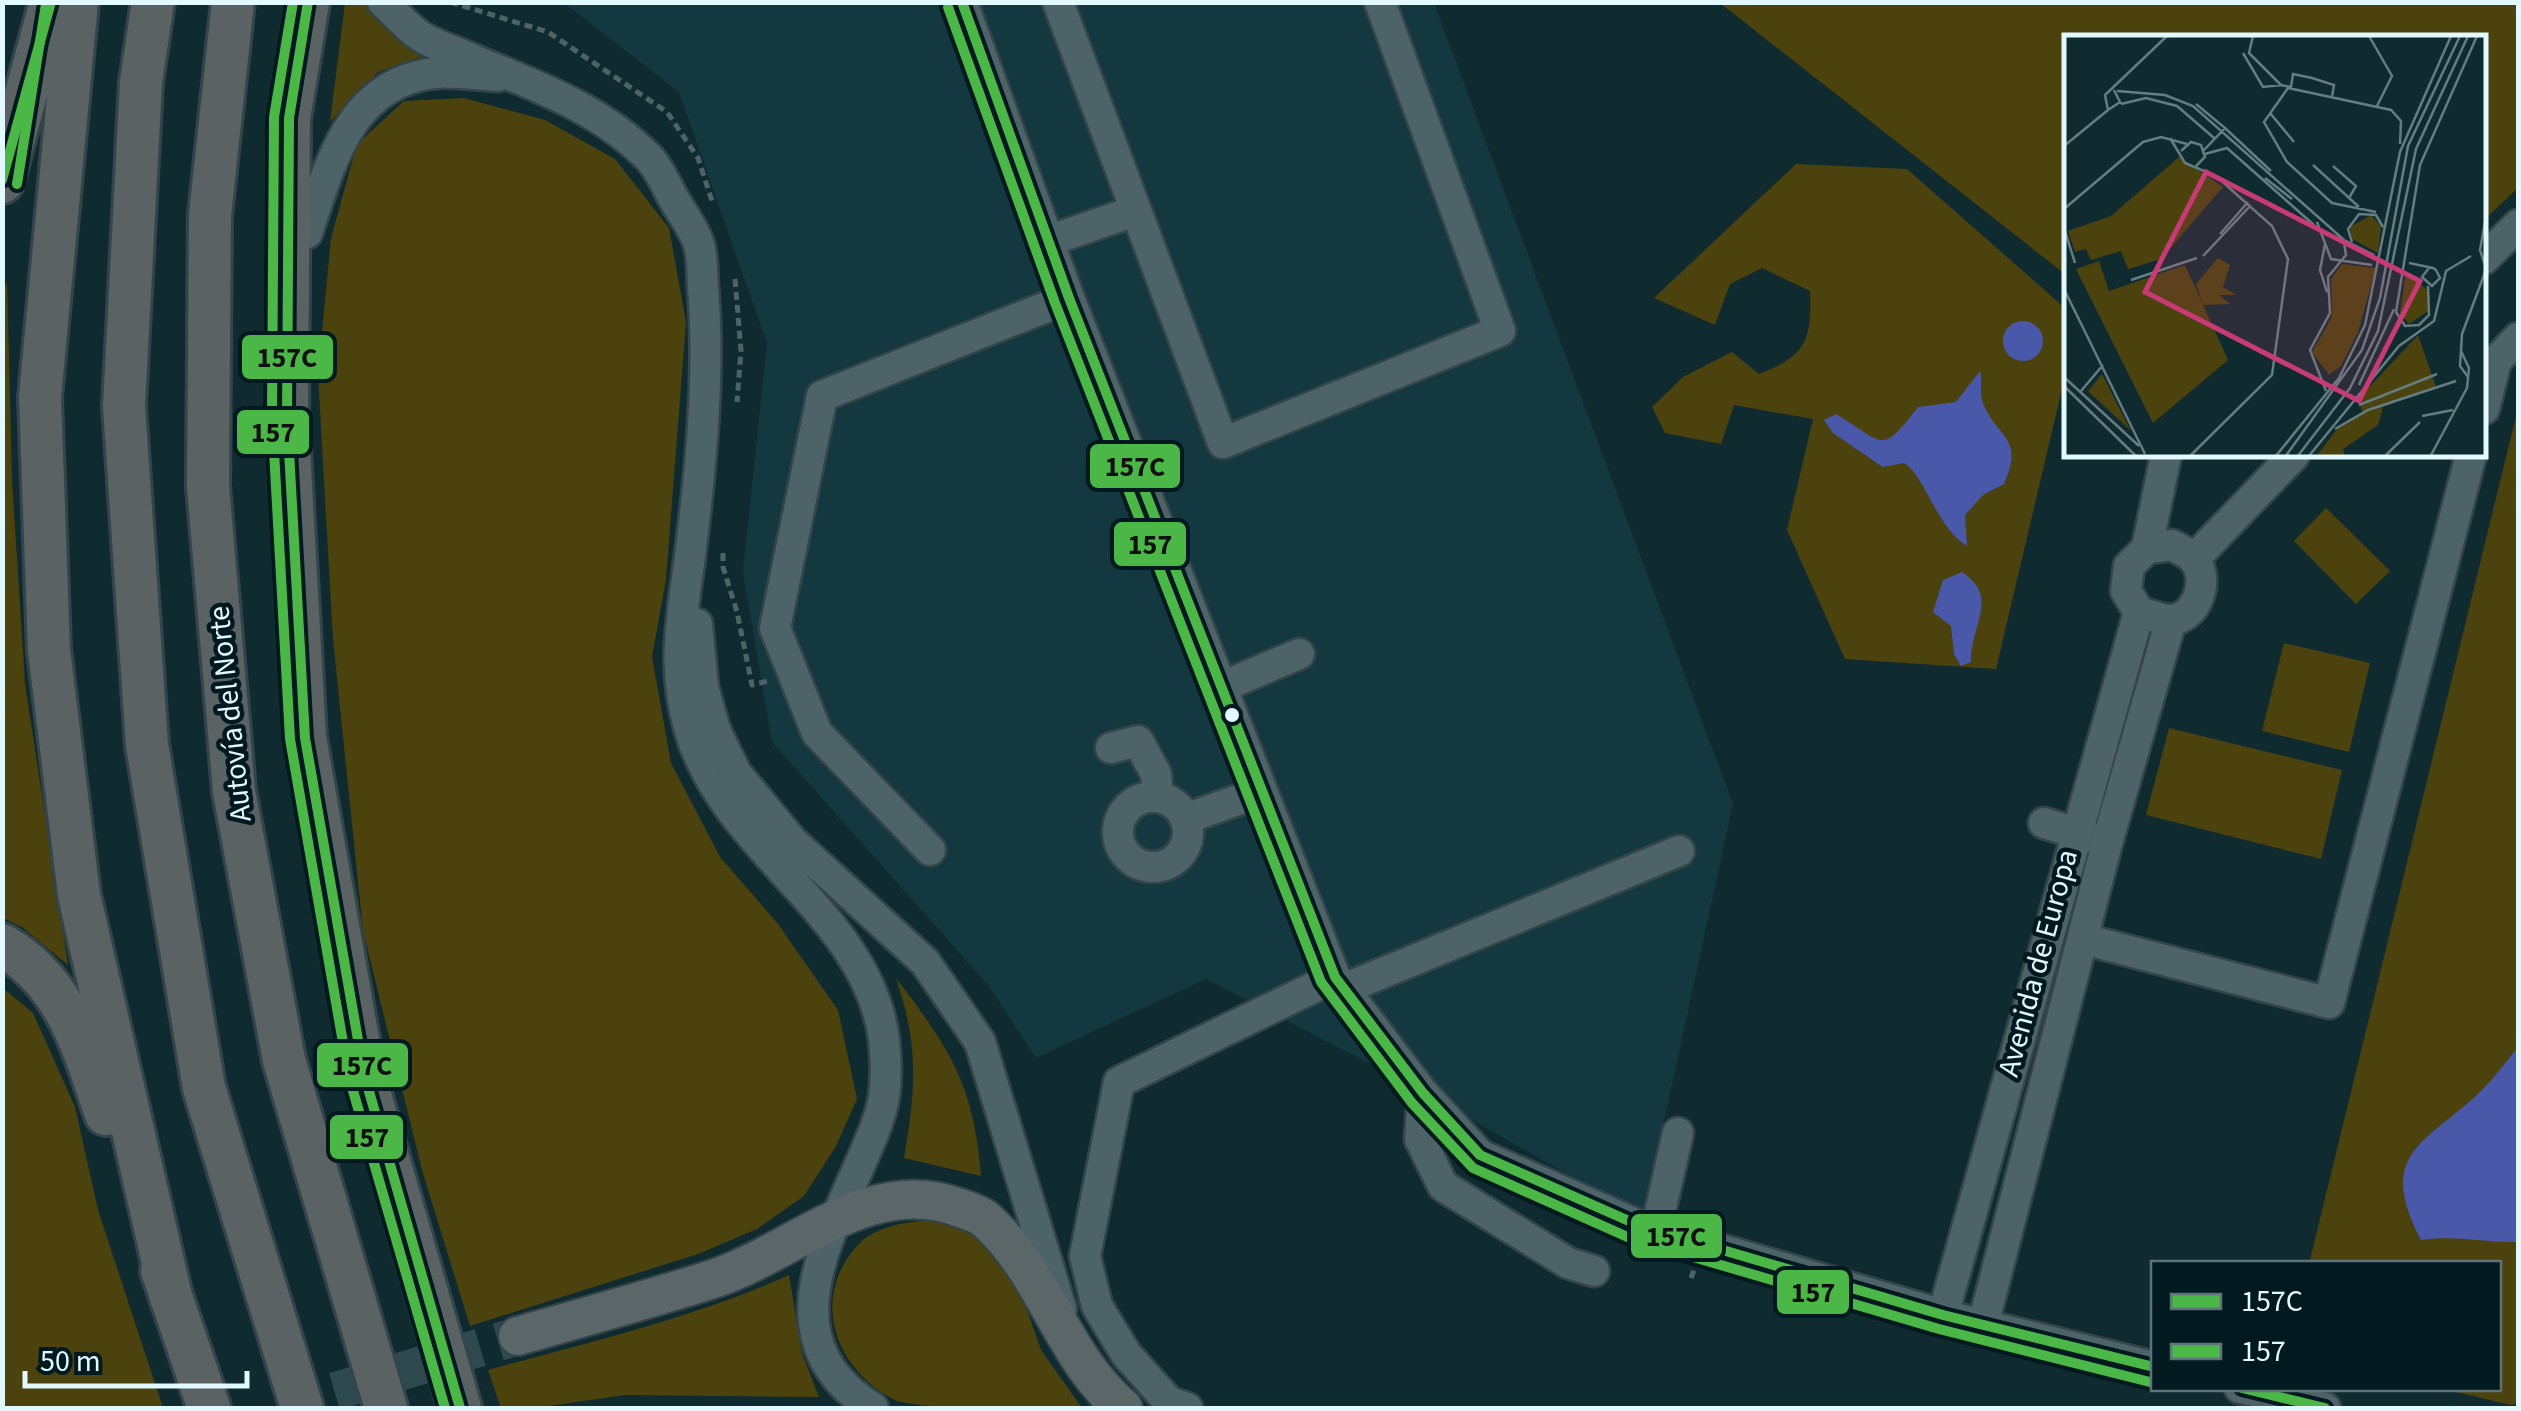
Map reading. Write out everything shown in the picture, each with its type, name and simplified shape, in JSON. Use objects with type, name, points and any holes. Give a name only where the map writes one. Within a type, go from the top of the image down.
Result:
[{"type":"highway","points":[[7,164],[50,2]]},
{"type":"highway","points":[[77,2],[40,397],[49,650],[79,895],[172,1297]]},
{"type":"highway","points":[[153,2],[141,82],[124,406],[147,745],[204,1088],[302,1408]]},
{"type":"highway","name":"Autovía del Norte","points":[[233,2],[210,215],[208,486],[234,791],[284,1060],[386,1408]]},
{"type":"highway","points":[[308,2],[289,118],[286,416],[305,738],[364,1074],[460,1408]]},
{"type":"highway","points":[[286,416],[307,233],[314,120],[330,2]]},
{"type":"highway","points":[[2,945],[23,957],[68,1006],[209,1408]]},
{"type":"main road","points":[[518,1336],[720,1276],[832,1221],[884,1203],[933,1198],[981,1216],[1021,1257],[1071,1345],[1107,1395],[1124,1408]]},
{"type":"street","points":[[7,164],[30,2]]},
{"type":"street","points":[[383,2],[420,36],[570,100],[652,159],[699,244],[708,344],[690,557],[678,622],[681,685],[690,733],[713,779],[764,856],[844,942],[877,1006],[886,1078],[879,1120],[832,1221],[812,1304],[817,1336],[829,1365],[849,1394],[873,1408]]},
{"type":"street","points":[[962,2],[1069,298],[1338,984],[1423,1092],[1480,1155],[1656,1230],[1943,1315],[2151,1366]]},
{"type":"street","points":[[1058,2],[1223,443],[1500,331],[1380,2]]},
{"type":"street","points":[[307,233],[337,143],[372,95],[432,73],[514,77]]},
{"type":"street","points":[[1048,241],[1135,212]]},
{"type":"street","points":[[2486,257],[2518,225]]},
{"type":"street","points":[[930,850],[816,732],[776,628],[822,396],[1069,298]]},
{"type":"street","points":[[2486,388],[2496,361],[2518,338]]},
{"type":"street","points":[[2147,548],[2172,545],[2194,559],[2202,577],[2200,596],[2188,612],[2171,620],[2139,612],[2126,591],[2129,566],[2147,548],[2165,458]]},
{"type":"street","points":[[2194,559],[2291,458]]},
{"type":"street","points":[[2083,940],[2329,1002],[2471,458]]},
{"type":"street","points":[[690,557],[703,687],[736,774],[792,842],[925,962],[980,1042],[1071,1345]]},
{"type":"street","name":"Avenida de Europa","points":[[1943,1315],[2008,1026],[2074,830],[2139,612]]},
{"type":"street","name":"Avenida de Europa","points":[[1982,1325],[2107,843],[2171,620]]},
{"type":"street","points":[[1220,688],[1299,654]]},
{"type":"street","points":[[1111,748],[1138,741],[1156,774],[1158,798]]},
{"type":"street","points":[[1186,819],[1260,792]]},
{"type":"street","points":[[1158,798],[1170,802],[1186,819],[1187,842],[1174,860],[1152,867],[1131,860],[1119,841],[1120,818],[1136,802],[1158,798]]},
{"type":"street","points":[[2044,823],[2107,843]]},
{"type":"street","points":[[1187,1408],[1170,1402],[1126,1354],[1097,1306],[1085,1256],[1118,1082],[1338,984],[1679,851]]},
{"type":"street","points":[[2008,1026],[2057,1038]]},
{"type":"street","points":[[1423,1092],[1420,1139],[1443,1186],[1568,1262],[1594,1272]]},
{"type":"street","points":[[1656,1230],[1678,1134]]},
{"type":"street","points":[[2253,1391],[2324,1408]]},
{"type":"path","points":[[722,567],[737,612]]},
{"type":"path","points":[[1691,1278],[1714,1217]]},
{"type":"shaded area","points":[[345,3],[367,3],[390,30],[426,55],[378,72],[330,122]]},
{"type":"shaded area","points":[[564,3],[1434,3],[1733,804],[1643,1218],[1417,1088],[1206,979],[1036,1058],[988,985],[772,742],[743,572],[767,343],[679,92]]},
{"type":"shaded area","points":[[1720,3],[2518,3],[2518,188],[2486,218],[2486,35],[2064,35],[2064,273]]},
{"type":"shaded area","points":[[464,98],[545,120],[615,159],[669,228],[686,322],[666,579],[652,657],[671,763],[720,857],[778,924],[838,1010],[857,1099],[836,1146],[804,1196],[757,1229],[698,1254],[470,1326],[422,1170],[363,931],[333,639],[318,374],[331,238],[357,144],[404,101]]},
{"type":"shaded area","points":[[1796,164],[1907,169],[2064,307],[2064,380],[1996,669],[1845,659],[1787,530],[1813,419],[1734,405],[1721,444],[1665,433],[1652,407],[1683,377],[1732,352],[1759,374],[1787,360],[1807,334],[1810,291],[1762,268],[1730,284],[1715,325],[1654,298]]},
{"type":"shaded area","points":[[7,280],[12,480],[25,684],[68,965],[22,927],[3,918],[2,300]]},
{"type":"shaded area","points":[[2518,408],[2518,1404],[2452,1391],[2501,1391],[2501,1261],[2310,1261]]},
{"type":"shaded area","points":[[2326,508],[2390,571],[2356,604],[2294,541]]},
{"type":"shaded area","points":[[2284,643],[2370,663],[2349,752],[2262,731]]},
{"type":"shaded area","points":[[2169,728],[2342,770],[2321,859],[2146,815]]},
{"type":"shaded area","points":[[896,978],[931,1026],[956,1070],[972,1117],[981,1176],[904,1158],[913,1067],[909,1025]]},
{"type":"shaded area","points":[[3,988],[33,1013],[75,1107],[98,1210],[163,1408],[3,1408]]},
{"type":"shaded area","points":[[948,1219],[997,1249],[1019,1287],[1041,1350],[1082,1408],[960,1408],[897,1401],[876,1389],[846,1355],[837,1335],[834,1291],[841,1269],[855,1248],[886,1228]]},
{"type":"shaded area","points":[[789,1275],[802,1353],[819,1397],[625,1395],[535,1408],[501,1408],[488,1370],[679,1317]]},
{"type":"water","points":[[2023,321],[2037,327],[2043,341],[2037,355],[2023,361],[2009,355],[2003,341],[2009,327]]},
{"type":"water","points":[[1980,371],[1983,403],[2007,439],[2012,456],[2004,484],[1983,495],[1965,515],[1967,546],[1947,527],[1911,469],[1904,463],[1883,467],[1833,433],[1824,420],[1836,414],[1874,438],[1889,439],[1918,407],[1956,402]]},
{"type":"water","points":[[1962,572],[1973,582],[1982,602],[1971,662],[1961,666],[1954,654],[1951,626],[1933,612],[1943,580]]},
{"type":"water","points":[[2518,1047],[2518,1242],[2421,1240],[2403,1188],[2412,1154],[2483,1090]]},
{"type":"tunnel","points":[[280,1408],[518,1336]]},
{"type":"transit line","name":"157C","points":[[2,180],[51,2]]},
{"type":"transit line","name":"157","points":[[293,2],[274,117],[272,415],[290,739],[349,1077],[445,1408]]},
{"type":"transit line","name":"157C","points":[[308,2],[289,118],[287,415],[305,738],[364,1074],[460,1408]]},
{"type":"transit line","name":"157C","points":[[962,2],[1069,298],[1335,977],[1423,1093],[1480,1155],[1638,1225],[1943,1315],[2151,1366]]},
{"type":"transit line","name":"157","points":[[17,184],[46,4]]},
{"type":"transit line","name":"157","points":[[948,7],[1055,303],[1321,982],[1412,1103],[1473,1168],[1632,1239],[1939,1329],[2150,1382]]},
{"type":"transit line","name":"157C","points":[[2254,1391],[2325,1408]]}]
